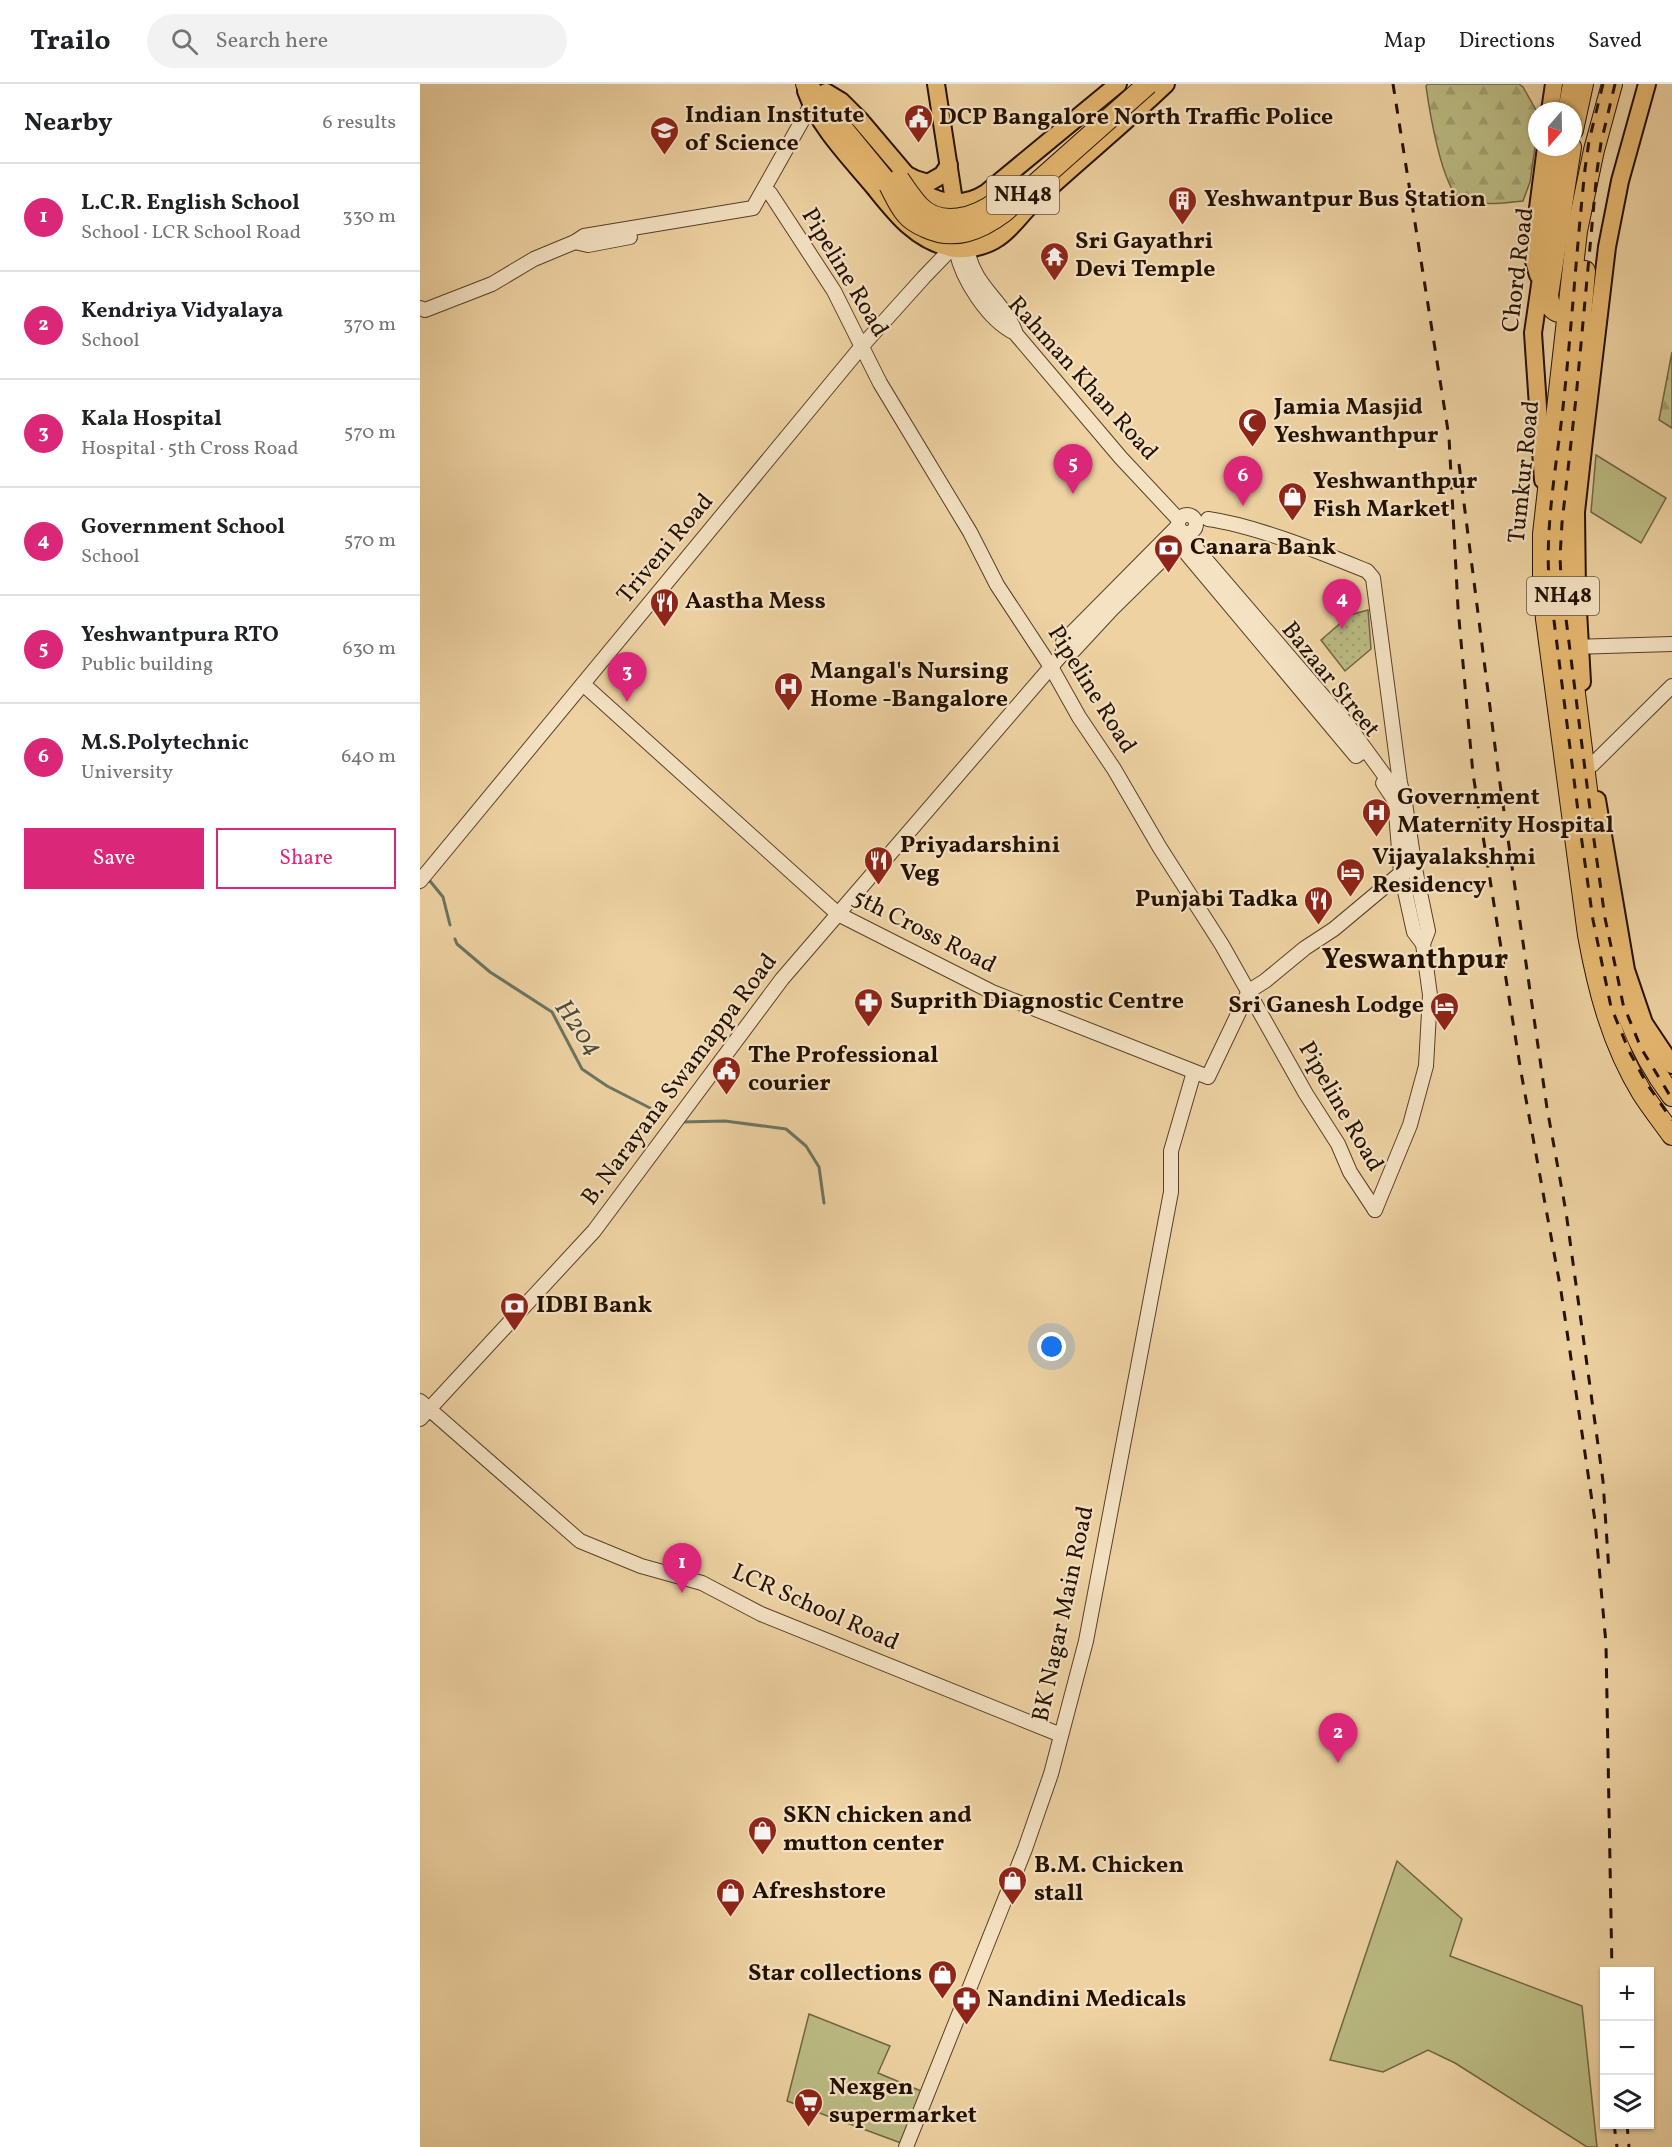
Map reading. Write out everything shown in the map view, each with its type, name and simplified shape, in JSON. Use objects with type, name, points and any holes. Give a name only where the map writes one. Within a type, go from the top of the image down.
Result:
[{"type":"highway","name":"NH48","points":[[805,84],[902,181],[921,208],[947,220],[976,214],[1006,195],[1131,84]]},
{"type":"highway","name":"NH48","points":[[818,98],[902,181],[905,214],[915,222],[944,233],[959,234],[989,223],[1004,212],[1148,84]]},
{"type":"highway","points":[[1579,102],[1583,84]]},
{"type":"highway","name":"Tumkur Road","points":[[1612,84],[1585,187],[1577,231],[1545,508],[1542,558],[1546,619],[1588,935],[1595,972],[1614,1036],[1627,1065],[1642,1093],[1672,1135]]},
{"type":"highway","name":"Tumkur Road","points":[[1623,84],[1600,170],[1591,224],[1572,494],[1563,526],[1563,597],[1574,647],[1605,934],[1614,974],[1637,1023],[1648,1059],[1672,1096]]},
{"type":"highway","points":[[1568,312],[1560,313],[1553,310],[1548,296],[1570,156]]},
{"type":"main road","points":[[805,84],[818,98],[841,148],[898,218],[920,236],[958,252],[996,240],[1032,204],[1166,84]]},
{"type":"main road","points":[[936,84],[949,165],[961,203]]},
{"type":"main road","points":[[948,84],[961,203],[958,252]]},
{"type":"main road","points":[[902,181],[931,198],[961,203],[986,193],[1119,84]]},
{"type":"main road","points":[[1551,102],[1554,84]]},
{"type":"main road","points":[[1568,102],[1571,84]]},
{"type":"main road","points":[[1572,494],[1607,247],[1620,181],[1647,84]]},
{"type":"main road","points":[[1539,282],[1532,255],[1545,156]]},
{"type":"main road","name":"Chord Road","points":[[1545,508],[1533,333],[1559,156]]},
{"type":"main road","points":[[902,181],[915,180],[928,183],[942,175],[949,165]]},
{"type":"main road","points":[[891,208],[902,181]]},
{"type":"main road","points":[[1574,647],[1626,970],[1637,1023],[1672,1064]]},
{"type":"street","points":[[575,242],[588,245],[646,233],[756,216],[818,98]]},
{"type":"street","points":[[420,308],[425,310],[492,284],[534,259],[584,236],[753,207],[818,98]]},
{"type":"street","name":"Pipeline Road","points":[[770,193],[834,291],[880,383],[970,532],[997,585],[1051,667],[1079,717],[1114,769],[1249,991],[1301,1084],[1338,1144],[1350,1172],[1375,1210],[1410,1125],[1426,1066],[1430,995],[1423,944],[1428,931],[1408,871]]},
{"type":"street","name":"Triveni Road","points":[[420,881],[862,346],[924,277],[958,252]]},
{"type":"street","name":"Rahman Khan Road","points":[[958,252],[969,262],[977,279],[1011,322],[1015,333],[1183,531]]},
{"type":"street","points":[[1183,531],[1195,530],[1202,520]]},
{"type":"street","points":[[1202,520],[1229,522],[1361,568],[1373,576],[1394,785]]},
{"type":"street","points":[[1202,520],[1361,574],[1366,578],[1394,785]]},
{"type":"street","points":[[1183,531],[1347,724],[1405,803],[1408,871],[1249,991]]},
{"type":"street","name":"B. Narayana Swamappa Road","points":[[423,1410],[594,1231],[782,979],[1063,653],[1074,650],[1172,550],[1183,531]]},
{"type":"street","name":"Bazaar Street","points":[[1183,531],[1362,752],[1394,785],[1408,871]]},
{"type":"street","points":[[1574,647],[1672,644]]},
{"type":"street","name":"5th Cross Road","points":[[583,684],[838,915],[992,992],[1208,1077],[1249,991]]},
{"type":"street","points":[[1592,765],[1672,686]]},
{"type":"street","name":"BK Nagar Main Road","points":[[906,2147],[1025,1849],[1051,1774],[1086,1641],[1168,1207],[1172,1183],[1171,1151],[1194,1072]]},
{"type":"street","name":"LCR School Road","points":[[423,1410],[580,1541],[641,1566],[702,1583],[761,1614],[1061,1735]]},
{"type":"green space","points":[[1428,84],[1519,84],[1523,87],[1531,102],[1528,102],[1528,156],[1534,156],[1530,182],[1523,201],[1476,203],[1462,200],[1455,193],[1448,181],[1438,148],[1426,86]]},
{"type":"green space","points":[[1672,352],[1672,428],[1659,420]]},
{"type":"green space","points":[[1596,455],[1666,498],[1641,543],[1591,512]]},
{"type":"green space","points":[[1368,610],[1371,649],[1345,671],[1321,640],[1350,615]]},
{"type":"green space","points":[[1397,1861],[1462,1919],[1450,1956],[1582,2006],[1597,2147],[1587,2147],[1455,2063],[1428,2050],[1383,2072],[1330,2060]]},
{"type":"green space","points":[[809,2014],[890,2046],[878,2073],[921,2091],[901,2143],[787,2101]]},
{"type":"waterway","name":"H204","points":[[430,881],[443,897],[450,925]]},
{"type":"waterway","name":"H204","points":[[455,939],[457,944],[490,972],[552,1012],[582,1069],[607,1086],[650,1108]]},
{"type":"waterway","points":[[682,1122],[725,1121],[786,1129],[806,1146],[819,1167],[824,1203]]},
{"type":"railway","points":[[1393,84],[1449,437],[1458,608],[1473,774],[1521,1072],[1561,1291],[1595,1521],[1606,1644],[1612,1967]]},
{"type":"railway","points":[[1603,84],[1589,141],[1585,169],[1564,398],[1550,512],[1549,581],[1593,920],[1611,1007],[1630,1053],[1647,1084],[1672,1120]]},
{"type":"railway","points":[[1615,84],[1597,171],[1562,523],[1561,579],[1605,918],[1623,1004],[1641,1048],[1672,1099]]},
{"type":"railway","points":[[1459,464],[1498,770],[1547,1108],[1566,1212],[1603,1481],[1609,1572]]},
{"type":"railway","points":[[1615,2129],[1617,2147]]},
{"type":"railway","points":[[1627,2129],[1629,2147]]},
{"type":"place","name":"DCP Bangalore North Traffic Police","points":[[918,144]]},
{"type":"place","name":"Indian Institute of Science","points":[[664,156]]},
{"type":"place","name":"Yeshwantpur Bus Station","points":[[1183,226]]},
{"type":"place","name":"Sri Gayathri Devi Temple","points":[[1054,282]]},
{"type":"place","name":"Jamia Masjid Yeshwanthpur","points":[[1253,448]]},
{"type":"place","name":"Yeshwantpura RTO","points":[[1073,494]]},
{"type":"place","name":"M.S.Polytechnic","points":[[1243,506]]},
{"type":"place","name":"Yeshwanthpur Fish Market","points":[[1292,522]]},
{"type":"place","name":"Canara Bank","points":[[1169,574]]},
{"type":"place","name":"Aastha Mess","points":[[664,628]]},
{"type":"place","name":"Government School","points":[[1342,629]]},
{"type":"place","name":"Kala Hospital","points":[[627,702]]},
{"type":"place","name":"Mangal's Nursing Home -Bangalore","points":[[789,712]]},
{"type":"place","name":"Government Maternity Hospital","points":[[1376,838]]},
{"type":"place","name":"Priyadarshini Veg","points":[[879,886]]},
{"type":"place","name":"Vijayalakshmi Residency","points":[[1351,898]]},
{"type":"place","name":"Punjabi Tadka","points":[[1319,926]]},
{"type":"place","name":"Suprith Diagnostic Centre","points":[[869,1028]]},
{"type":"place","name":"Sri Ganesh Lodge","points":[[1445,1032]]},
{"type":"place","name":"The Professional courier","points":[[727,1096]]},
{"type":"place","name":"IDBI Bank","points":[[515,1332]]},
{"type":"place","name":"L.C.R. English School","points":[[682,1593]]},
{"type":"place","name":"Kendriya Vidyalaya","points":[[1338,1763]]},
{"type":"place","name":"SKN chicken and mutton center","points":[[762,1856]]},
{"type":"place","name":"B.M. Chicken stall","points":[[1013,1906]]},
{"type":"place","name":"Afreshstore","points":[[731,1918]]},
{"type":"place","name":"Star collections","points":[[943,2000]]},
{"type":"place","name":"Nandini Medicals","points":[[966,2026]]},
{"type":"place","name":"Nexgen supermarket","points":[[808,2128]]},
{"type":"district","name":"Yeswanthpur","points":[[1415,960]]}]
